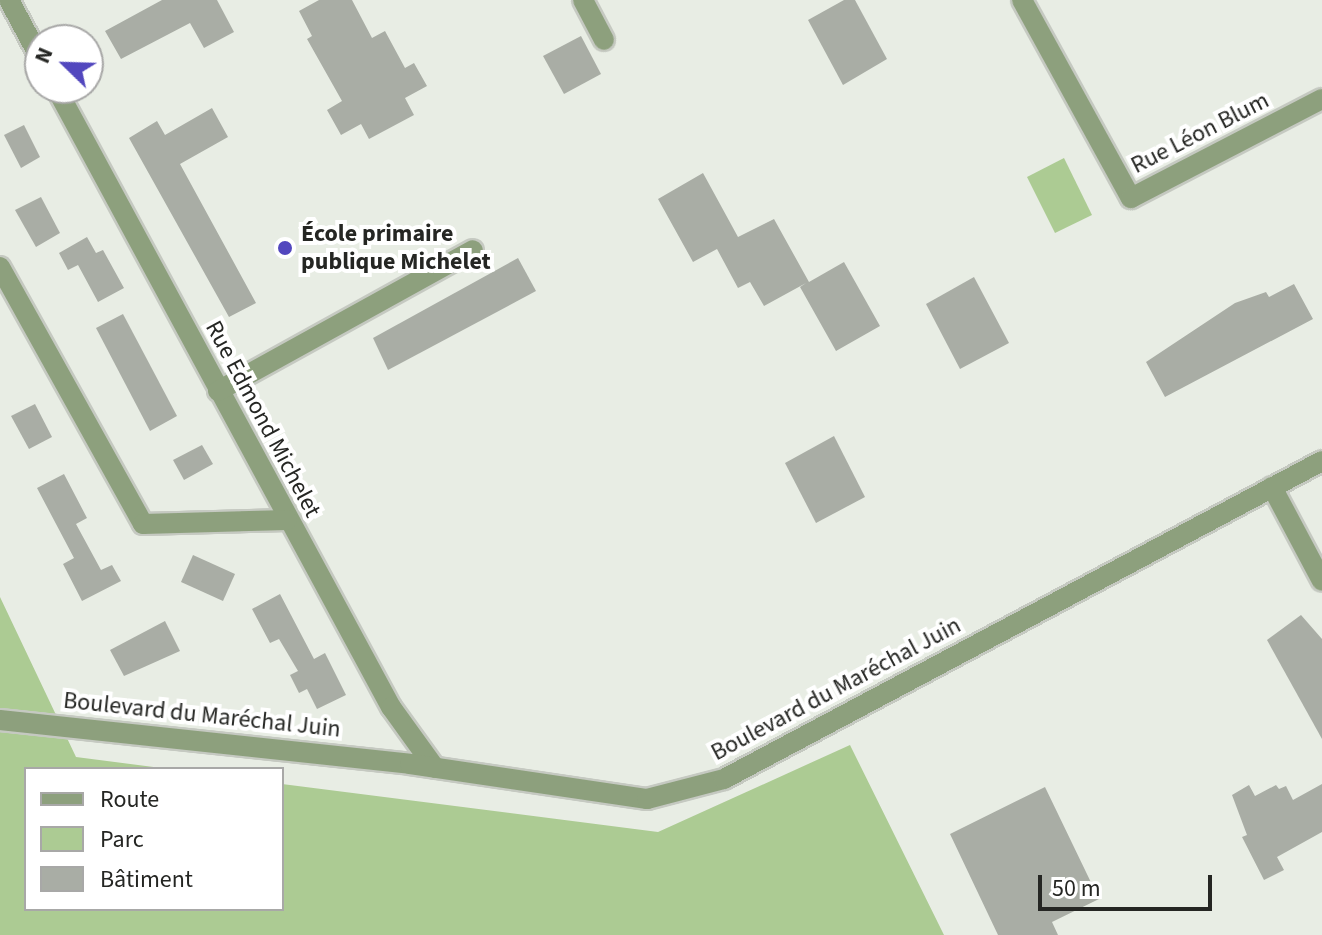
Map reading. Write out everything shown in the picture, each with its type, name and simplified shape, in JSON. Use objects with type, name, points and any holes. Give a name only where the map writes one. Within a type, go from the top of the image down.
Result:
[{"type":"street","points":[[9,0],[24,28]]},
{"type":"street","points":[[583,0],[604,40]]},
{"type":"street","name":"Rue Léon Blum","points":[[1022,0],[1131,198],[1322,99]]},
{"type":"street","name":"Rue Edmond Michelet","points":[[65,104],[287,520],[391,707],[435,768]]},
{"type":"street","points":[[218,391],[473,250]]},
{"type":"street","points":[[0,267],[143,524],[287,520]]},
{"type":"street","name":"Boulevard du Maréchal Juin","points":[[0,720],[435,768],[647,799],[724,779],[1322,461]]},
{"type":"street","points":[[1272,487],[1322,581]]},
{"type":"green space","points":[[1064,158],[1092,215],[1055,233],[1027,177]]},
{"type":"green space","points":[[0,597],[76,757],[154,767],[24,767],[24,911],[284,911],[284,784],[658,832],[850,745],[944,935],[0,935]]},
{"type":"building","points":[[162,0],[217,0],[234,32],[204,48],[190,23],[121,59],[105,31]]},
{"type":"building","points":[[319,0],[352,0],[372,38],[385,31],[405,68],[414,63],[427,86],[405,98],[414,115],[369,139],[361,124],[341,135],[327,110],[342,101],[307,39],[312,36],[299,11]]},
{"type":"building","points":[[844,0],[855,0],[887,59],[843,85],[808,20]]},
{"type":"building","points":[[581,36],[601,74],[564,94],[543,56]]},
{"type":"building","points":[[212,108],[228,137],[180,164],[256,303],[229,317],[129,138],[157,121],[165,135]]},
{"type":"building","points":[[24,125],[40,157],[21,168],[4,135]]},
{"type":"building","points":[[703,173],[738,237],[774,219],[809,282],[844,262],[880,326],[836,351],[800,287],[806,283],[764,306],[750,282],[738,288],[717,249],[693,262],[658,199]]},
{"type":"building","points":[[41,197],[60,233],[36,247],[15,210]]},
{"type":"building","points":[[87,237],[96,253],[103,250],[124,288],[98,302],[78,265],[68,270],[59,253]]},
{"type":"building","points":[[518,258],[536,291],[388,370],[373,338]]},
{"type":"building","points":[[974,277],[1009,343],[960,369],[926,304]]},
{"type":"building","points":[[1294,284],[1313,319],[1165,397],[1146,362],[1235,303],[1266,292],[1269,297]]},
{"type":"building","points":[[123,314],[177,416],[150,431],[96,328]]},
{"type":"building","points":[[35,404],[52,437],[29,449],[11,416]]},
{"type":"building","points":[[834,436],[865,497],[816,523],[785,463]]},
{"type":"building","points":[[202,445],[213,464],[184,480],[173,460]]},
{"type":"building","points":[[64,474],[87,518],[76,524],[101,570],[112,565],[121,581],[82,601],[63,564],[74,558],[37,488]]},
{"type":"building","points":[[193,555],[235,574],[223,601],[181,582]]},
{"type":"building","points":[[280,594],[314,659],[325,653],[346,695],[317,709],[307,689],[299,693],[290,675],[298,671],[279,639],[270,643],[252,609]]},
{"type":"building","points":[[1301,615],[1322,639],[1322,739],[1267,640]]},
{"type":"building","points":[[165,621],[180,651],[124,676],[110,650]]},
{"type":"building","points":[[1322,784],[1322,832],[1277,857],[1284,870],[1264,880],[1242,837],[1247,835],[1232,795],[1249,785],[1255,796],[1276,785],[1279,789],[1286,786],[1293,800]]},
{"type":"building","points":[[1045,787],[1099,899],[1052,922],[1058,935],[998,935],[950,834]]},
{"type":"place","name":"École primaire publique Michelet","points":[[285,248]]}]
